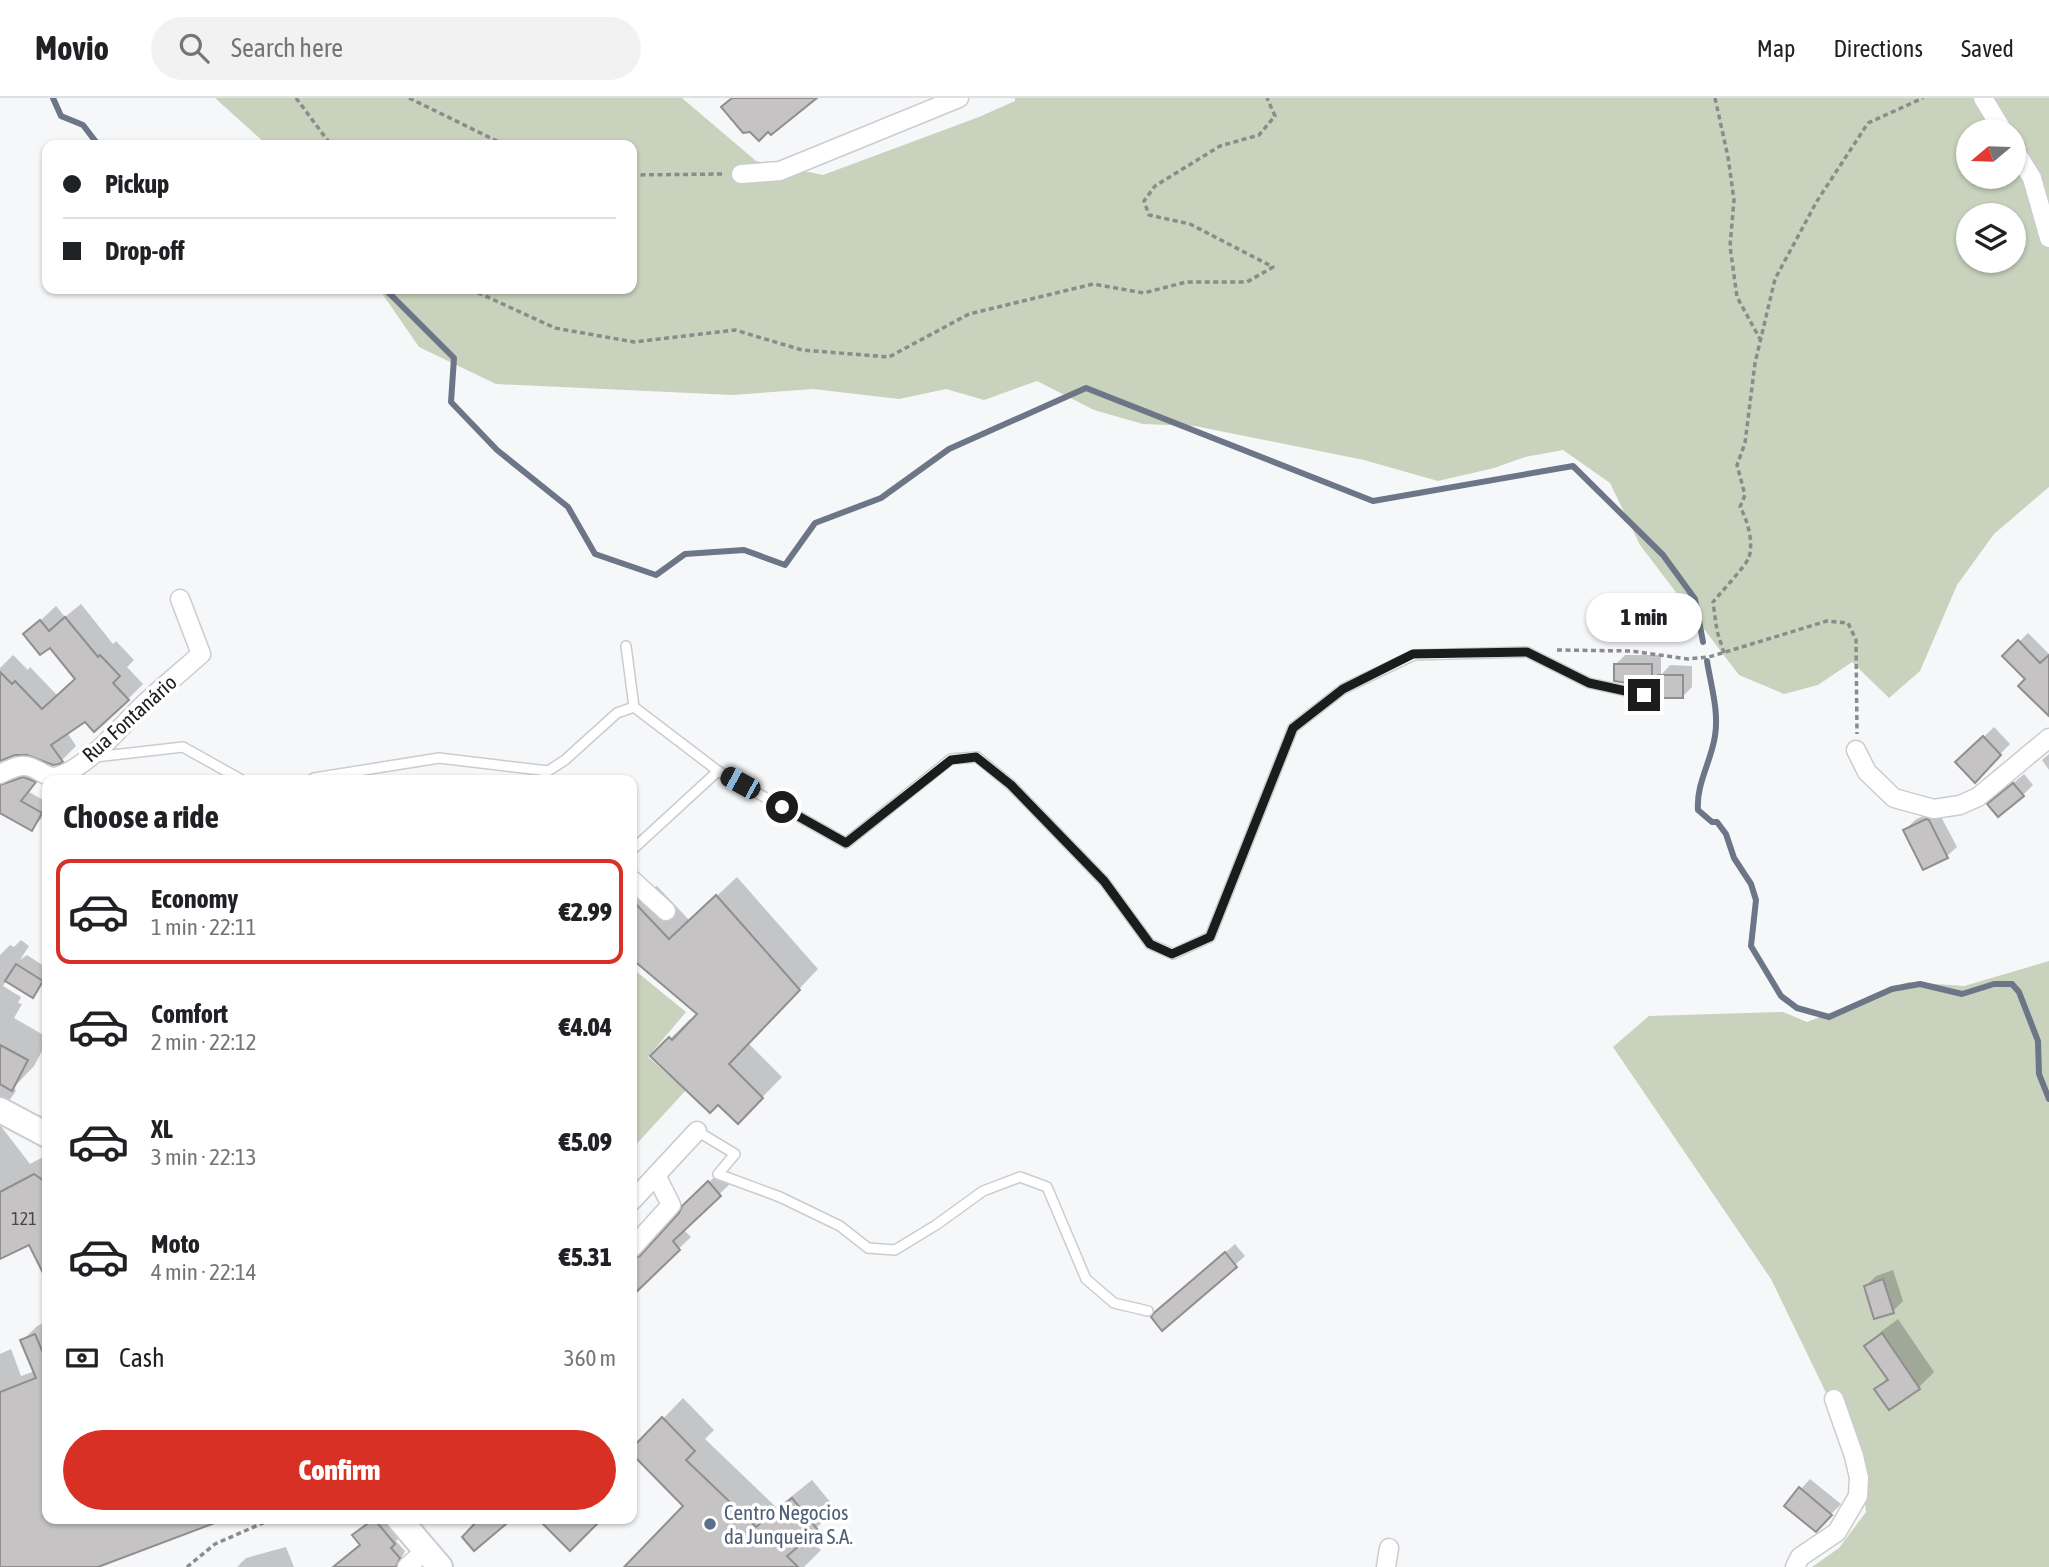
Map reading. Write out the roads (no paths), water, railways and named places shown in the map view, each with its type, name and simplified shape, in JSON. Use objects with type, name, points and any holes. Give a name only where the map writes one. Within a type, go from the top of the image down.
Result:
[{"type":"main road","points":[[0,1110],[42,1132]]},
{"type":"main road","points":[[403,1524],[433,1558]]},
{"type":"street","points":[[741,174],[780,171],[960,98]]},
{"type":"street","points":[[1983,98],[1996,119]]},
{"type":"street","points":[[2026,168],[2032,178],[2049,238]]},
{"type":"street","name":"Rua Fontanário","points":[[64,775],[88,758],[201,654],[180,599]]},
{"type":"street","points":[[1856,750],[1867,772],[1894,798],[1934,809],[1960,805],[1978,797],[2049,737]]},
{"type":"street","name":"Rua Fontanário","points":[[0,774],[18,766],[29,766],[42,775]]},
{"type":"street","points":[[637,885],[666,911]]},
{"type":"street","points":[[637,1196],[697,1131]]},
{"type":"street","points":[[637,1242],[671,1205],[656,1175]]},
{"type":"street","points":[[1796,1567],[1800,1558],[1837,1532],[1858,1496],[1859,1478],[1854,1456],[1834,1399]]},
{"type":"street","points":[[1386,1567],[1389,1548]]},
{"type":"street","points":[[407,1567],[433,1558]]},
{"type":"lane","points":[[626,646],[634,707],[718,771],[846,843],[951,760],[976,757],[1011,785],[1104,881],[1150,944],[1172,954],[1210,937],[1293,728],[1343,689],[1413,654],[1527,652],[1589,683],[1644,695]]},
{"type":"lane","points":[[333,775],[439,758],[548,771],[565,760],[617,713],[634,707]]},
{"type":"lane","points":[[88,758],[183,747],[233,775]]},
{"type":"lane","points":[[637,845],[718,771]]},
{"type":"lane","points":[[697,1131],[735,1154],[718,1174],[780,1198],[840,1226],[868,1248],[895,1250],[983,1191],[1020,1177],[1046,1187],[1086,1279],[1114,1303],[1148,1311]]},
{"type":"waterway","points":[[53,98],[61,116],[83,125],[94,140]]},
{"type":"waterway","points":[[390,294],[454,358],[451,402],[497,450],[568,507],[595,554],[656,575],[685,554],[744,550],[785,565],[815,523],[881,498],[949,449],[1086,388],[1373,501],[1573,466],[1663,555],[1695,599],[1703,642]]},
{"type":"waterway","points":[[1707,661],[1716,727],[1699,791],[1698,810],[1712,822],[1717,822],[1726,834],[1734,858],[1751,884],[1756,900],[1751,946],[1781,996],[1797,1008],[1829,1017],[1892,989],[1920,984],[1962,994],[1994,984],[2012,984],[2019,992],[2038,1041],[2039,1074],[2049,1099]]},
{"type":"place","name":"Centro Negocios da Junqueira S.A.","points":[[710,1524]]}]
